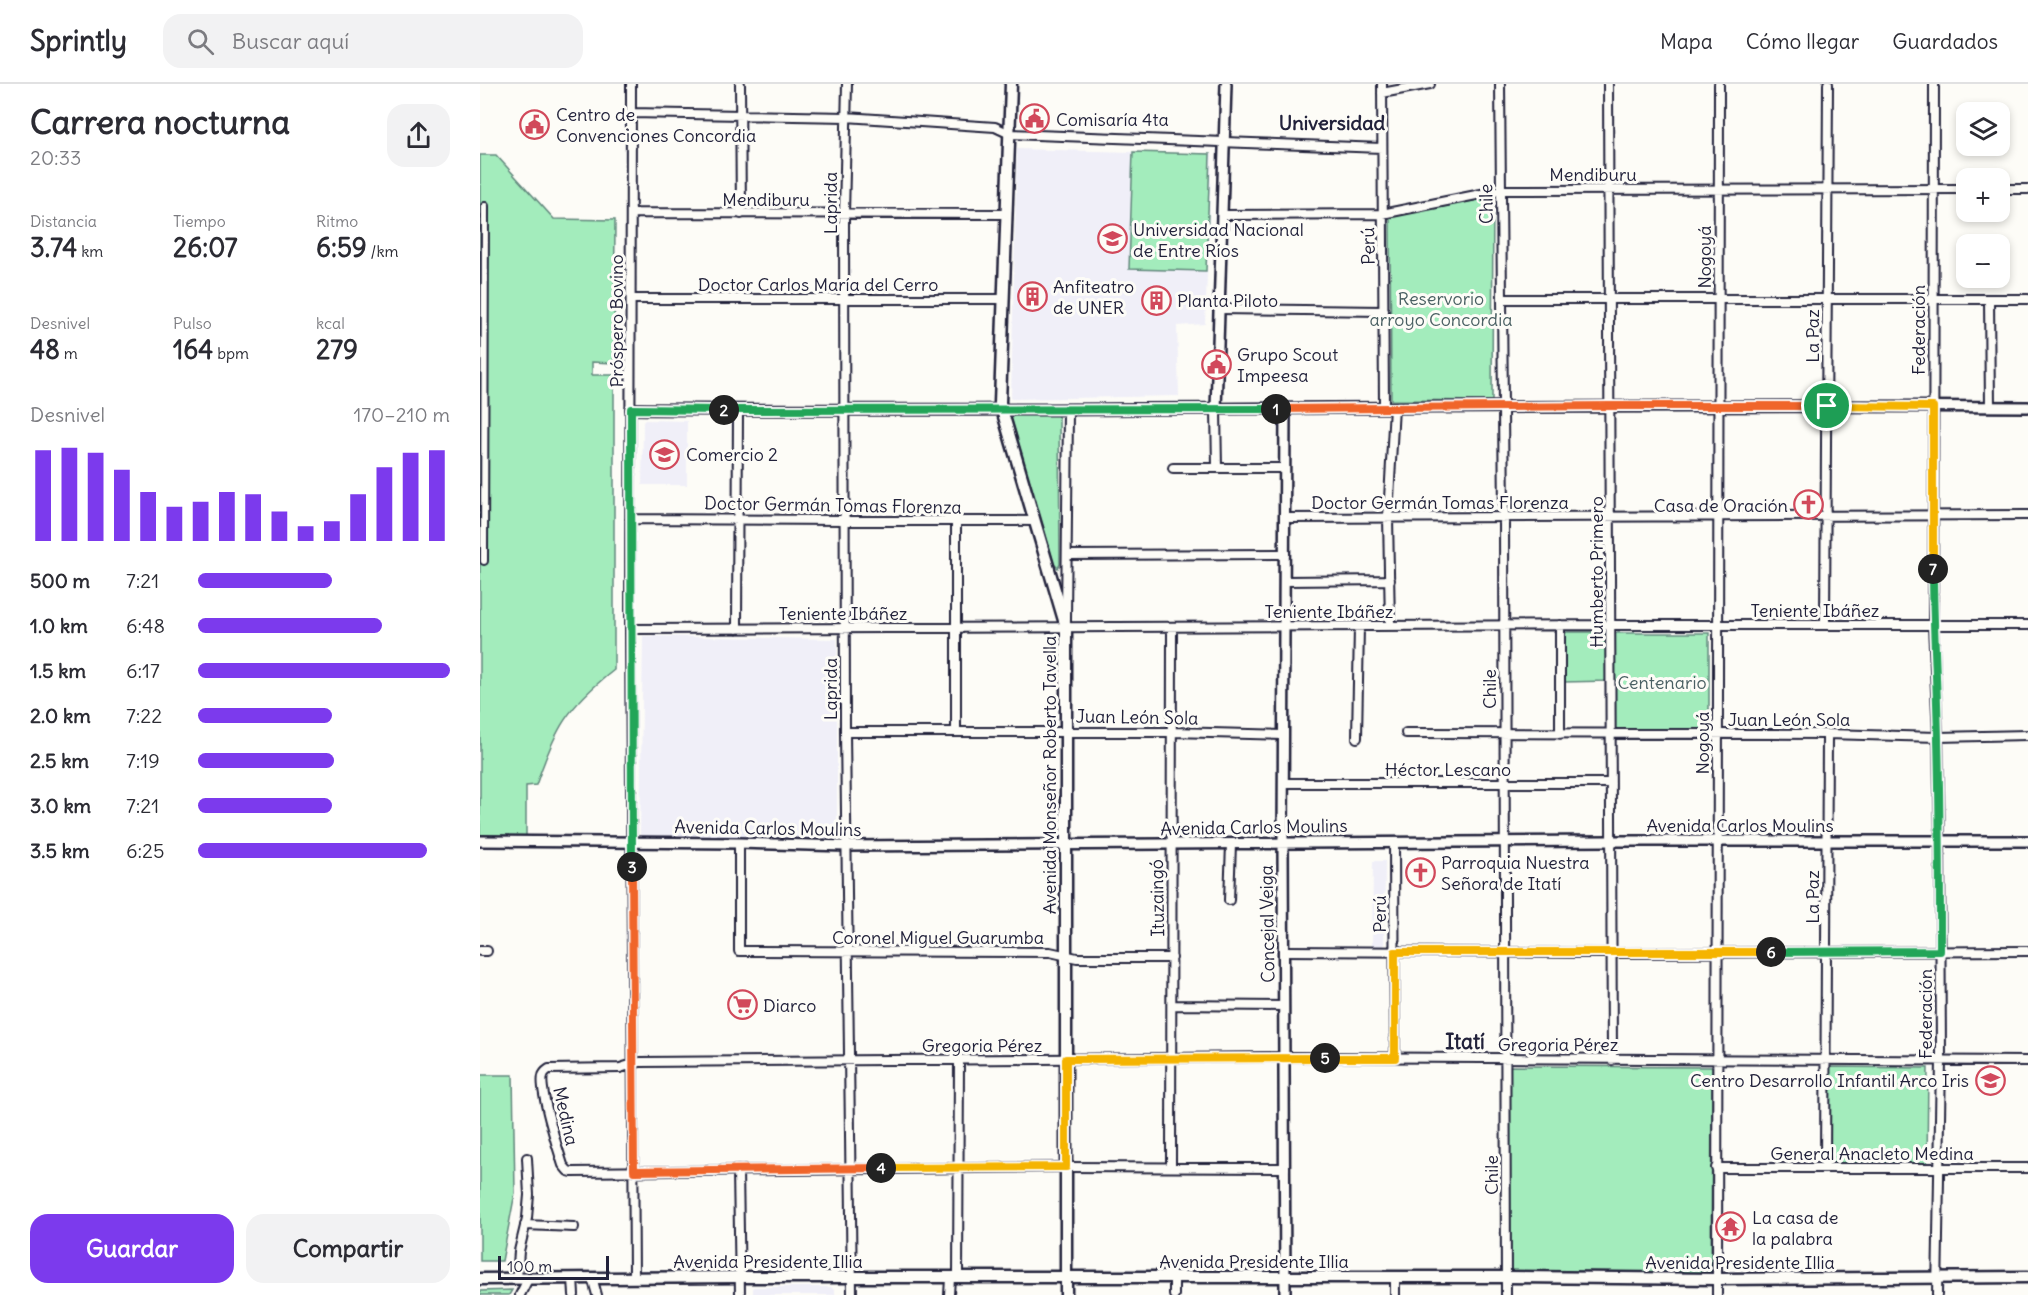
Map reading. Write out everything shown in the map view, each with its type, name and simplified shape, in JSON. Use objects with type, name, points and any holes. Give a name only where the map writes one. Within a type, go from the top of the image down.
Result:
[{"type":"main road","name":"Avenida Monseñor Roberto Tavella","points":[[1011,84],[1008,214],[999,387],[1002,410],[1066,627],[1066,1295]]},
{"type":"main road","name":"Avenida Presidente Illia","points":[[480,1279],[1506,1277],[1717,1280],[2028,1277]]},
{"type":"street","name":"Próspero Bovino","points":[[631,84],[630,629],[634,1277]]},
{"type":"street","points":[[740,84],[741,214]]},
{"type":"street","name":"Laprida","points":[[847,84],[844,214],[845,732],[852,1295]]},
{"type":"street","points":[[1217,468],[1216,410],[1226,84]]},
{"type":"street","name":"Perú","points":[[1382,84],[1384,311],[1389,407],[1390,625]]},
{"type":"street","points":[[1382,93],[1430,84]]},
{"type":"street","name":"Chile","points":[[1500,84],[1507,1059],[1506,1295]]},
{"type":"street","name":"Humberto Primero","points":[[1608,84],[1612,1060]]},
{"type":"street","name":"Nogoyá","points":[[1717,1295],[1719,84]]},
{"type":"street","name":"La Paz","points":[[1826,625],[1828,84]]},
{"type":"street","name":"Federación","points":[[1934,84],[1933,625],[1940,842],[1941,1060],[1937,1295]]},
{"type":"street","points":[[632,113],[846,117],[995,127],[1010,134],[1382,148]]},
{"type":"street","name":"Mendiburu","points":[[1221,215],[1382,214],[1501,190],[1956,189]]},
{"type":"street","points":[[2010,189],[2028,189]]},
{"type":"street","points":[[484,206],[484,561]]},
{"type":"street","name":"Mendiburu","points":[[632,213],[1008,214]]},
{"type":"street","name":"Doctor Carlos María del Cerro","points":[[631,299],[1004,299]]},
{"type":"street","points":[[1503,299],[2028,300]]},
{"type":"street","points":[[1989,299],[1990,407]]},
{"type":"street","points":[[1219,309],[1384,311]]},
{"type":"street","points":[[631,409],[1216,410],[1503,406],[2028,407]]},
{"type":"street","name":"Concejal Veiga","points":[[1285,409],[1283,844],[1285,1295]]},
{"type":"street","points":[[737,628],[738,410]]},
{"type":"street","points":[[1066,627],[1068,410]]},
{"type":"street","points":[[1173,468],[1285,468]]},
{"type":"street","name":"Doctor Germán Tomas Florenza","points":[[1285,518],[2028,515]]},
{"type":"street","name":"Doctor Germán Tomas Florenza","points":[[630,519],[1035,521]]},
{"type":"street","points":[[956,522],[956,732]]},
{"type":"street","points":[[1067,555],[1285,554]]},
{"type":"street","points":[[1285,581],[1389,580]]},
{"type":"street","name":"Teniente Ibáñez","points":[[630,629],[1172,628],[1390,625],[2028,625]]},
{"type":"street","points":[[1560,625],[1560,734]]},
{"type":"street","points":[[1357,738],[1359,626]]},
{"type":"street","name":"Ituzaingó","points":[[1171,1167],[1172,628]]},
{"type":"street","name":"Juan León Sola","points":[[845,732],[1066,731],[1284,735]]},
{"type":"street","name":"Juan León Sola","points":[[1406,733],[1827,734],[1938,737],[2028,735]]},
{"type":"street","name":"La Paz","points":[[1825,1168],[1827,734]]},
{"type":"street","name":"Héctor Lescano","points":[[1284,783],[1611,783]]},
{"type":"street","name":"Avenida Carlos Moulins","points":[[480,841],[846,846],[2028,841]]},
{"type":"street","name":"Perú","points":[[1394,842],[1395,1058]]},
{"type":"street","name":"Coronel Miguel Guarumba","points":[[739,843],[739,951],[1050,952],[1077,958],[1172,958]]},
{"type":"street","points":[[1229,900],[1231,844]]},
{"type":"street","points":[[1283,951],[1717,953],[2028,951]]},
{"type":"street","points":[[1172,1005],[1284,1006]]},
{"type":"street","name":"Gregoria Pérez","points":[[549,1069],[620,1068],[640,1062],[1066,1059],[2028,1061]]},
{"type":"street","points":[[949,1295],[954,1277],[959,1167],[959,1060]]},
{"type":"street","name":"Medina","points":[[549,1069],[544,1073],[542,1079],[563,1165],[568,1171],[634,1171]]},
{"type":"street","points":[[521,1294],[519,1251],[529,1195],[527,1158]]},
{"type":"street","points":[[634,1171],[959,1167],[1285,1168]]},
{"type":"street","name":"General Anacleto Medina","points":[[1716,1168],[2028,1168]]},
{"type":"street","points":[[738,1170],[740,1295]]},
{"type":"street","points":[[525,1225],[574,1227]]},
{"type":"street","points":[[592,1277],[597,1295]]},
{"type":"street","points":[[573,1278],[574,1295]]},
{"type":"street","points":[[1174,1278],[1174,1295]]},
{"type":"street","points":[[1395,1278],[1395,1295]]},
{"type":"shaded area","name":"Universidad Nacional de Entre Ríos","points":[[1017,149],[1212,154],[1205,324],[1177,326],[1179,396],[1011,399]]},
{"type":"shaded area","name":"Comercio 2","points":[[645,420],[687,421],[687,485],[642,485],[643,422]]},
{"type":"shaded area","points":[[643,636],[837,639],[837,839],[640,837]]},
{"type":"shaded area","points":[[1373,861],[1385,861],[1384,948],[1372,948]]},
{"type":"shaded area","points":[[753,1287],[831,1287],[835,1295],[753,1295]]},
{"type":"green space","points":[[1133,152],[1210,154],[1206,271],[1129,269]]},
{"type":"green space","points":[[480,155],[496,155],[554,219],[615,220],[614,363],[592,362],[592,375],[614,375],[614,670],[585,696],[564,720],[536,785],[526,786],[526,836],[480,836]]},
{"type":"green space","name":"Reservorio arroyo Concordia","points":[[1493,197],[1492,401],[1391,400],[1390,217]]},
{"type":"green space","points":[[1014,415],[1057,415],[1059,418],[1060,564],[1058,568],[1054,564],[1011,418]]},
{"type":"green space","name":"Centenario","points":[[1567,632],[1607,632],[1609,681],[1563,682],[1564,634]]},
{"type":"green space","name":"Centenario","points":[[1614,633],[1709,633],[1709,731],[1614,731]]},
{"type":"green space","points":[[1505,1066],[1712,1067],[1711,1273],[1504,1272]]},
{"type":"green space","points":[[1829,1067],[1928,1068],[1927,1166],[1828,1165]]},
{"type":"green space","points":[[480,1075],[513,1075],[515,1193],[502,1261],[480,1261]]},
{"type":"green space","points":[[512,1290],[509,1295],[480,1295],[480,1291]]},
{"type":"place","name":"Comisaría 4ta","points":[[1035,119]]},
{"type":"place","name":"Centro de Convenciones Concordia","points":[[535,124]]},
{"type":"place","name":"Universidad Nacional de Entre Ríos","points":[[1112,239]]},
{"type":"place","name":"Anfiteatro de UNER","points":[[1032,296]]},
{"type":"place","name":"Planta Piloto","points":[[1156,300]]},
{"type":"place","name":"Grupo Scout Impeesa","points":[[1216,364]]},
{"type":"place","name":"Comercio 2","points":[[665,454]]},
{"type":"place","name":"Casa de Oración","points":[[1809,505]]},
{"type":"place","name":"Parroquia Nuestra Señora de Itatí","points":[[1420,872]]},
{"type":"place","name":"Diarco","points":[[742,1005]]},
{"type":"place","name":"Centro Desarrollo Infantil Arco Iris","points":[[1990,1080]]},
{"type":"place","name":"La casa de la palabra","points":[[1731,1227]]},
{"type":"district","name":"Universidad","points":[[1332,122]]},
{"type":"district","name":"Itatí","points":[[1465,1041]]},
{"type":"route","points":[[1827,406],[1933,407],[1933,625],[1938,737],[1940,951],[1395,952],[1395,1058],[1066,1059],[1066,1167],[634,1171],[630,629],[631,409],[1068,410],[1827,406]]}]
